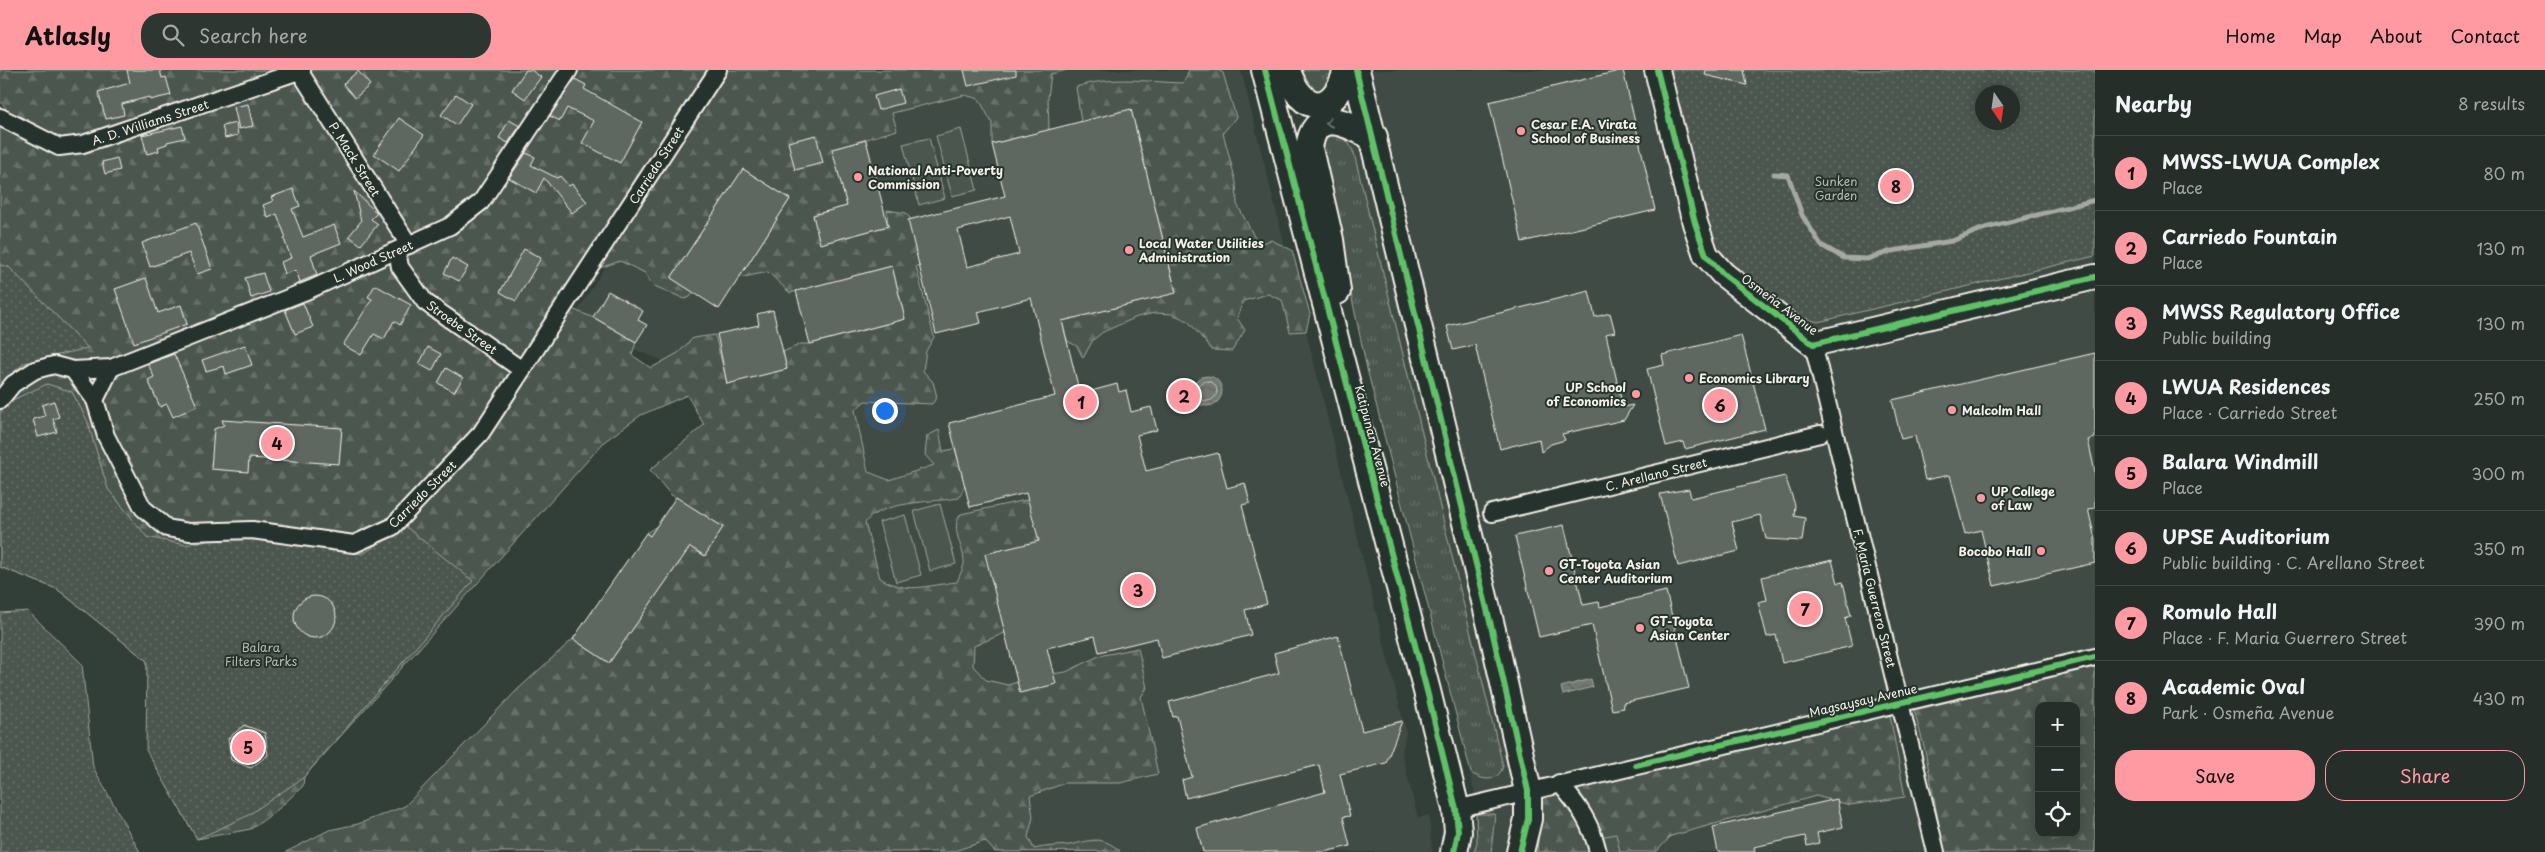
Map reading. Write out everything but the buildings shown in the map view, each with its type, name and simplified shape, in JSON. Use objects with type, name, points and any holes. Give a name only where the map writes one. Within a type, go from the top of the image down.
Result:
[{"type":"main road","name":"Katipunan Avenue","points":[[1265,70],[1456,809],[1458,832],[1454,852]]},
{"type":"main road","points":[[1287,70],[1298,95],[1312,105],[1319,106],[1326,104],[1338,93],[1347,70]]},
{"type":"main road","points":[[1356,70],[1374,137],[1528,791],[1528,819],[1520,852]]},
{"type":"main road","points":[[1331,323],[1338,287],[1330,240],[1309,149],[1310,136],[1323,123],[1334,120],[1374,137]]},
{"type":"street","name":"L. Wood Street","points":[[73,370],[111,368],[311,289],[450,226],[481,202],[569,70]]},
{"type":"street","name":"Carriedo Street","points":[[73,370],[94,400],[106,436],[143,508],[167,528],[189,532],[252,530],[354,544],[392,527],[481,434],[718,70]]},
{"type":"street","name":"Osmeña Avenue","points":[[1657,70],[1695,223],[1706,255],[1734,284],[1813,344],[2095,277]]},
{"type":"street","name":"P. Mack Street","points":[[301,71],[404,248]]},
{"type":"street","name":"A. D. Williams Street","points":[[0,117],[59,147],[83,144],[301,71]]},
{"type":"street","name":"Stroebe Street","points":[[404,248],[400,267],[425,302],[522,370]]},
{"type":"street","name":"F. Maria Guerrero Street","points":[[1813,344],[1936,852]]},
{"type":"street","points":[[0,400],[14,384],[35,370],[54,365],[73,370]]},
{"type":"street","points":[[94,400],[111,368]]},
{"type":"street","name":"C. Arellano Street","points":[[1492,513],[1820,434]]},
{"type":"street","name":"Magsaysay Avenue","points":[[1456,809],[2095,657]]},
{"type":"street","points":[[1559,783],[1580,809],[1594,836],[1598,852]]},
{"type":"shaded area","points":[[870,70],[1241,70],[1406,732],[1402,754],[1418,818],[1429,815],[1432,852],[925,852],[841,646],[766,405],[571,322],[707,100]]},
{"type":"shaded area","points":[[1312,70],[2095,70],[2095,852],[1469,852],[1477,804]]},
{"type":"green space","points":[[0,70],[1067,70],[1051,74],[1048,98],[1049,130],[992,144],[992,123],[979,99],[965,95],[892,113],[897,130],[833,149],[847,206],[813,215],[821,244],[888,226],[887,210],[906,213],[919,230],[932,261],[916,266],[934,337],[926,351],[923,371],[933,382],[937,397],[932,404],[865,401],[855,410],[868,472],[889,480],[934,465],[925,455],[927,436],[939,430],[943,451],[955,449],[965,485],[959,498],[895,506],[882,510],[865,523],[880,578],[908,588],[957,582],[964,562],[956,526],[961,514],[1040,497],[1050,537],[992,556],[1009,631],[974,646],[973,666],[986,680],[1008,685],[1038,676],[1066,672],[1099,656],[1138,648],[1147,688],[1141,697],[1158,774],[1120,783],[1065,783],[1030,796],[1033,817],[1028,837],[1034,849],[1095,840],[1107,842],[1120,851],[995,852],[985,841],[951,852],[286,852],[329,830],[358,824],[405,806],[517,690],[573,639],[609,663],[682,558],[646,533],[657,526],[705,555],[723,527],[670,494],[650,470],[704,425],[687,395],[641,415],[605,441],[304,777],[303,786],[275,812],[251,829],[197,839],[150,756],[147,661],[57,589],[0,567],[0,114],[6,108],[0,101]],"holes":[[[743,169],[790,199],[739,278],[768,272],[790,293],[892,266],[905,319],[810,344],[801,344],[783,352],[787,369],[727,383],[715,335],[693,338],[678,353],[651,368],[632,355],[636,342],[596,319],[570,308],[559,297],[565,285],[584,290],[594,270],[620,261],[645,273],[652,285],[685,299],[690,297],[694,292],[671,278]]]},
{"type":"green space","points":[[1189,70],[1218,70],[1223,73],[1236,117],[1223,133],[1236,182],[1237,204],[1258,244],[1271,240],[1292,250],[1310,314],[1306,331],[1290,332],[1282,300],[1268,294],[1243,301],[1237,318],[1245,330],[1232,351],[1212,350],[1188,321],[1172,314],[1155,313],[1137,317],[1103,332],[1093,340],[1083,358],[1077,346],[1067,341],[1062,321],[1176,292],[1131,110],[1081,122],[1076,87],[1090,83],[1116,80],[1183,83]]},
{"type":"green space","points":[[1298,70],[1331,70],[1332,82],[1329,93],[1310,95]]},
{"type":"green space","name":"Sunken Garden","points":[[1669,70],[2095,70],[2095,256],[1818,322],[1794,315],[1721,259],[1710,240]]},
{"type":"green space","points":[[961,129],[977,190],[952,196],[936,136]]},
{"type":"green space","points":[[1337,135],[1348,142],[1354,153],[1503,766],[1498,775],[1490,779],[1480,778],[1471,773],[1367,369],[1322,158],[1321,145],[1326,137]]},
{"type":"green space","points":[[929,138],[945,198],[919,205],[903,144]]},
{"type":"green space","points":[[0,265],[9,267],[88,348],[24,363],[0,385]]},
{"type":"green space","name":"Balara Filters Parks","points":[[47,384],[72,392],[87,420],[108,489],[147,537],[185,545],[222,538],[277,541],[363,554],[405,526],[473,581],[304,777],[247,816],[197,839],[146,750],[147,661],[57,589],[0,567],[0,413],[6,403]]},
{"type":"green space","points":[[940,504],[956,564],[930,571],[914,511]]},
{"type":"green space","points":[[905,515],[921,575],[896,582],[879,522]]},
{"type":"green space","points":[[28,611],[82,664],[93,767],[140,852],[0,852],[0,613]]},
{"type":"green space","points":[[2095,667],[2095,852],[1944,852],[1925,750],[1914,710]]},
{"type":"green space","points":[[1890,715],[1905,797],[1850,805],[1816,796],[1671,836],[1656,852],[1537,852],[1542,795]]},
{"type":"green space","points":[[1476,814],[1495,814],[1491,852],[1474,852],[1477,842]]},
{"type":"green space","points":[[1616,834],[1620,852],[1599,852],[1595,838]]},
{"type":"water","points":[[1207,376],[1218,380],[1222,391],[1218,402],[1207,406],[1196,402],[1192,391],[1196,380]]},
{"type":"water","points":[[1591,679],[1593,687],[1563,695],[1561,687]]},
{"type":"waterway","points":[[1774,174],[1788,175],[1802,215],[1821,245],[1844,258],[1867,259],[1892,251],[1952,241],[1982,229],[2095,200]]},
{"type":"cycle path","points":[[1265,70],[1456,809],[1458,832],[1454,852]]},
{"type":"cycle path","points":[[1356,70],[1493,634],[1528,791],[1528,819],[1520,852]]},
{"type":"cycle path","points":[[1657,70],[1695,223],[1706,255],[1723,274],[1813,344],[2095,277]]},
{"type":"cycle path","points":[[1636,765],[2095,657]]},
{"type":"place","name":"Cesar E.A. Virata School of Business","points":[[1521,131]]},
{"type":"place","name":"National Anti-Poverty Commission","points":[[858,177]]},
{"type":"place","name":"Academic Oval","points":[[1896,186]]},
{"type":"place","name":"Local Water Utilities Administration","points":[[1129,250]]},
{"type":"place","name":"Economics Library","points":[[1689,378]]},
{"type":"place","name":"UP School of Economics","points":[[1636,394]]},
{"type":"place","name":"Carriedo Fountain","points":[[1184,396]]},
{"type":"place","name":"MWSS-LWUA Complex","points":[[1081,402]]},
{"type":"place","name":"UPSE Auditorium","points":[[1720,405]]},
{"type":"place","name":"Malcolm Hall","points":[[1952,410]]},
{"type":"place","name":"LWUA Residences","points":[[277,443]]},
{"type":"place","name":"UP College of Law","points":[[1981,498]]},
{"type":"place","name":"Bocobo Hall","points":[[2041,551]]},
{"type":"place","name":"GT-Toyota Asian Center Auditorium","points":[[1549,571]]},
{"type":"place","name":"MWSS Regulatory Office","points":[[1138,590]]},
{"type":"place","name":"Romulo Hall","points":[[1805,609]]},
{"type":"place","name":"GT-Toyota Asian Center","points":[[1640,628]]},
{"type":"place","name":"Balara Windmill","points":[[248,747]]}]
